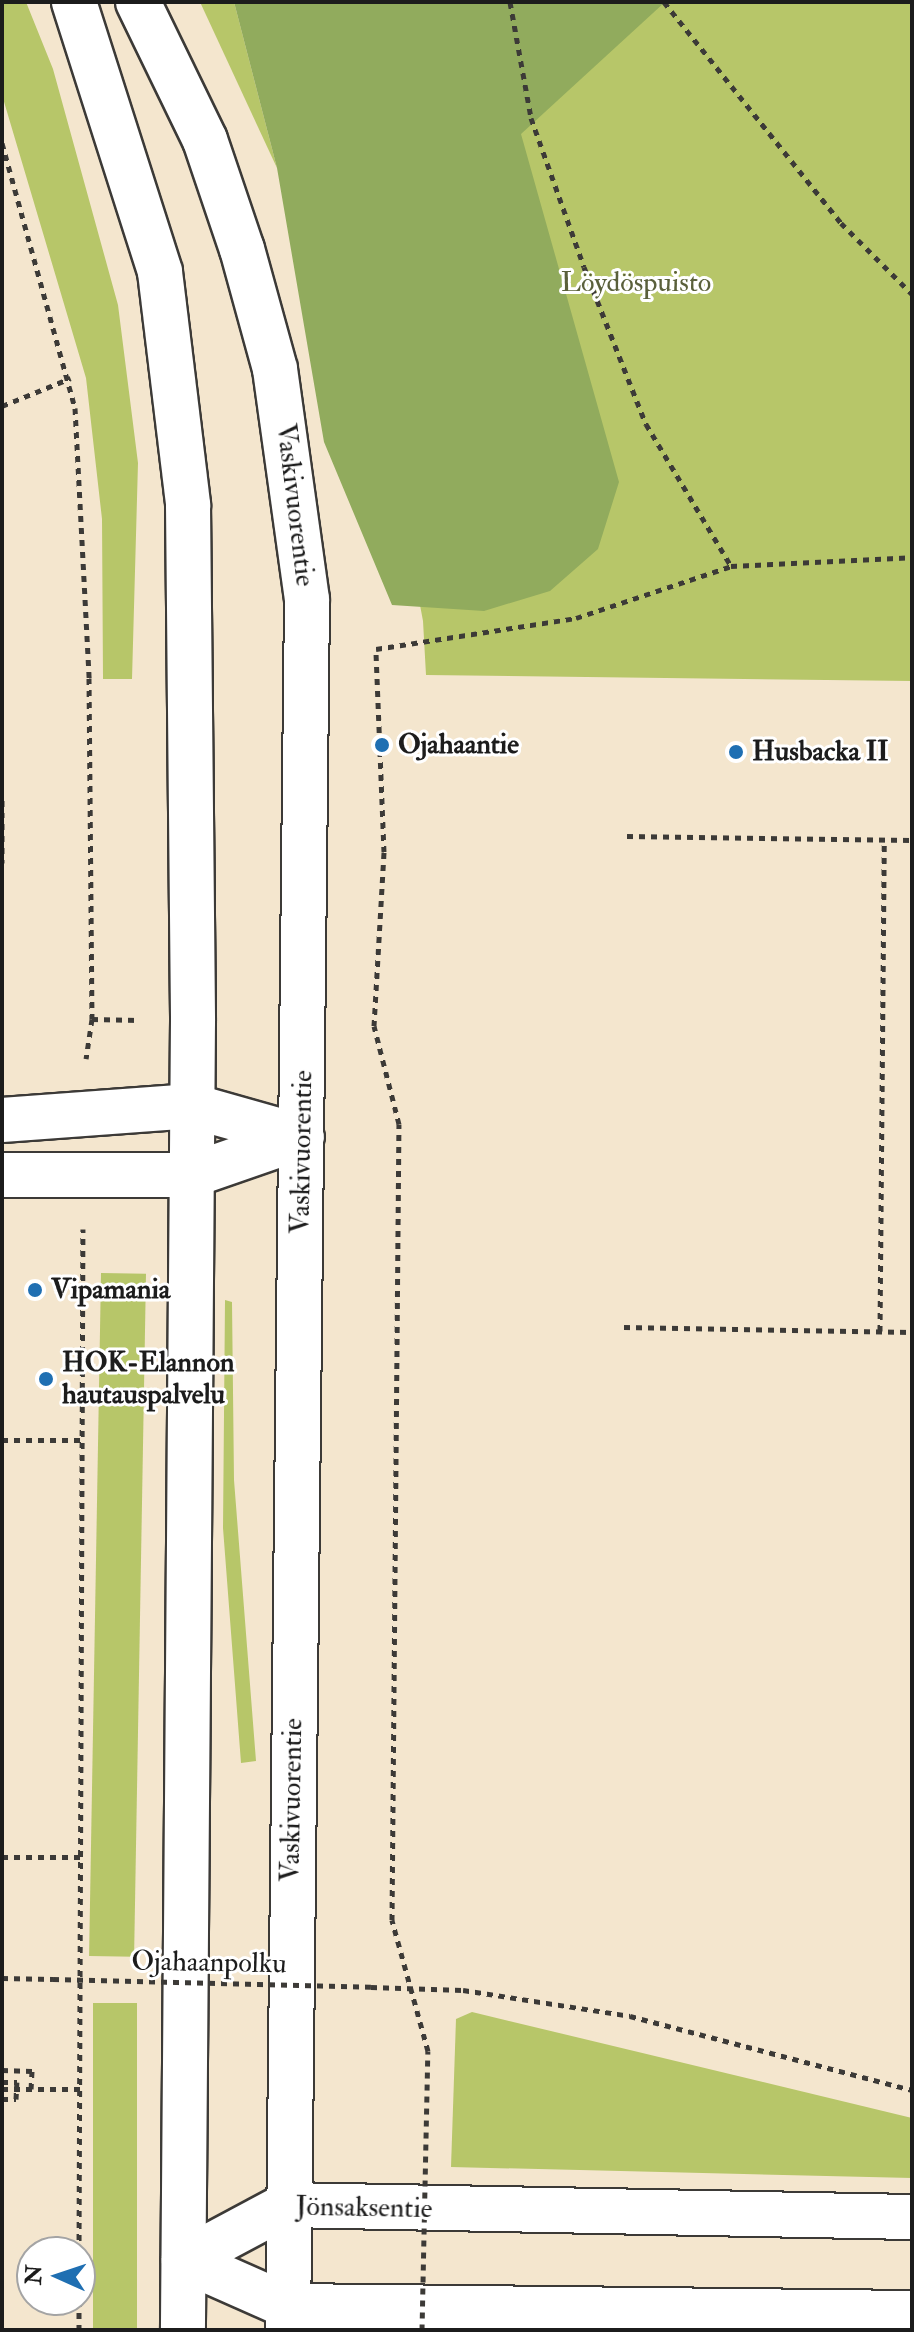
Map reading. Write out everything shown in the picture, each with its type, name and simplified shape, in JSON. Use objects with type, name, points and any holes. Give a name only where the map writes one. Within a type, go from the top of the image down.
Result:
[{"type":"main road","points":[[74,2],[160,272],[188,505],[192,1175],[183,2330]]},
{"type":"main road","name":"Vaskivuorentie","points":[[138,2],[205,140],[242,249],[298,497],[307,599],[288,2318]]},
{"type":"main road","points":[[2,1120],[86,1109],[192,1106],[302,1137]]},
{"type":"main road","points":[[2,1175],[192,1175],[302,1137]]},
{"type":"main road","name":"Jönsaksentie","points":[[184,2260],[287,2205],[912,2217]]},
{"type":"main road","points":[[184,2260],[288,2318],[912,2313]]},
{"type":"path","points":[[510,2],[531,118],[623,367],[646,424],[731,566]]},
{"type":"path","points":[[664,2],[841,223],[912,294]]},
{"type":"path","points":[[2,143],[71,378],[89,678],[86,1109]]},
{"type":"path","points":[[2,406],[71,378]]},
{"type":"path","points":[[422,2330],[428,2051],[416,1989],[392,1920],[399,1124],[374,1026],[384,852],[376,649],[576,618],[731,566],[912,557]]},
{"type":"path","points":[[2,800],[2,863]]},
{"type":"path","points":[[627,836],[912,840]]},
{"type":"path","points":[[880,1331],[884,840]]},
{"type":"path","points":[[79,2236],[84,1174]]},
{"type":"path","points":[[624,1327],[912,1332]]},
{"type":"path","points":[[2,1440],[82,1440]]},
{"type":"path","points":[[2,1857],[80,1857]]},
{"type":"path","name":"Ojahaanpolku","points":[[2,1978],[416,1989]]},
{"type":"path","points":[[416,1989],[534,1998],[630,2016],[912,2090]]},
{"type":"path","points":[[2,2070],[32,2071],[31,2089]]},
{"type":"path","points":[[2,2082],[17,2082],[16,2099],[2,2099]]},
{"type":"path","points":[[2,2089],[80,2089]]},
{"type":"green space","points":[[2,2],[26,2],[53,69],[118,305],[138,463],[132,679],[103,679],[102,519],[86,378],[2,95]]},
{"type":"green space","points":[[200,2],[234,2],[277,168]]},
{"type":"green space","points":[[234,2],[665,2],[521,134],[619,482],[598,549],[550,591],[484,611],[392,605],[324,442],[277,168]]},
{"type":"green space","name":"Löydöspuisto","points":[[243,2],[912,2],[912,681],[426,675],[423,621],[378,381]]},
{"type":"green space","points":[[101,1273],[146,1274],[134,1957],[89,1956]]},
{"type":"green space","points":[[225,1300],[232,1302],[234,1480],[256,1761],[241,1763],[223,1528]]},
{"type":"green space","points":[[93,2003],[137,2003],[137,2330],[93,2330],[93,2316],[96,2316],[96,2236],[93,2236]]},
{"type":"green space","points":[[472,2012],[912,2118],[912,2178],[451,2167],[456,2019]]},
{"type":"place","name":"Ojahaantie","points":[[382,745]]},
{"type":"place","name":"Husbacka II","points":[[736,752]]},
{"type":"place","name":"Vipamania","points":[[35,1290]]},
{"type":"place","name":"HOK-Elannon hautauspalvelu","points":[[46,1379]]}]
